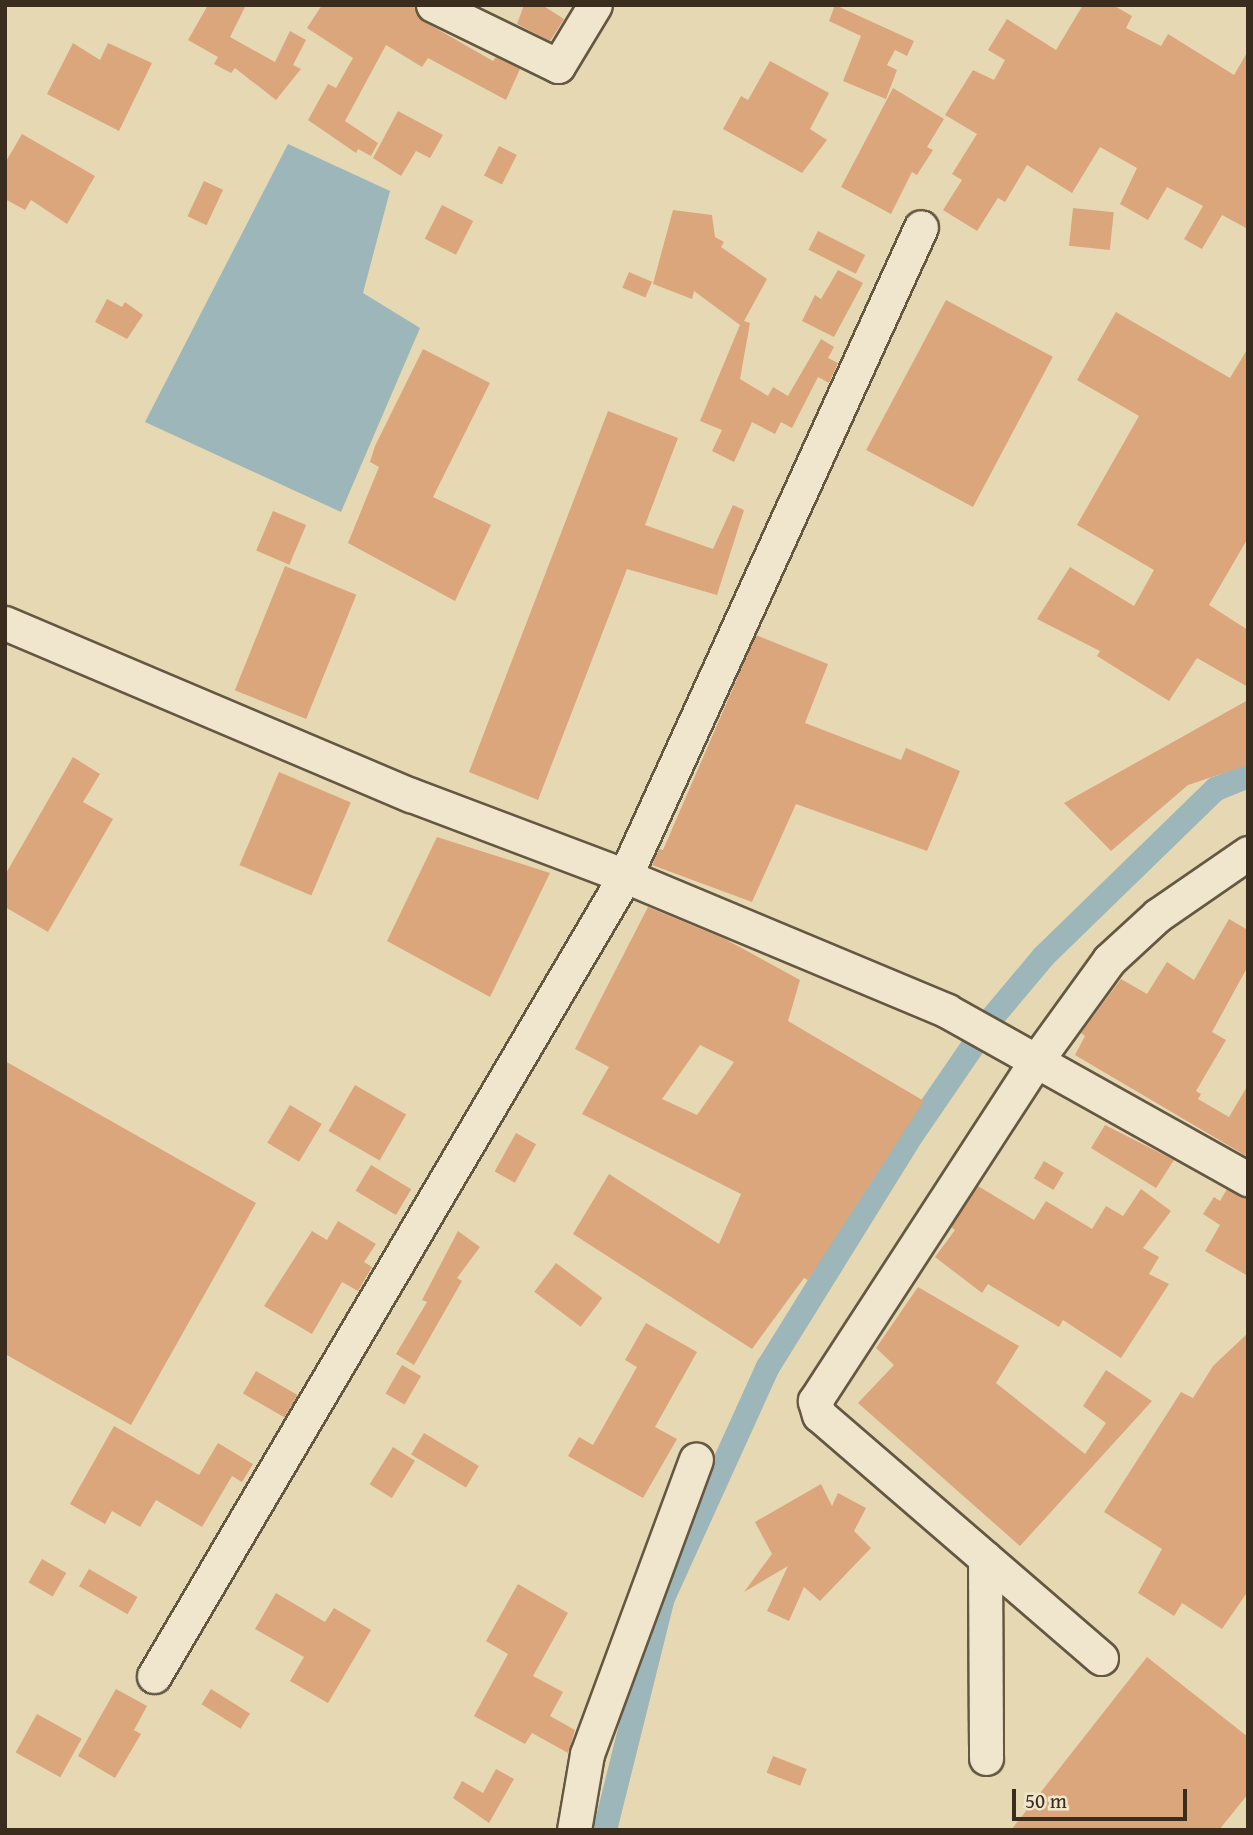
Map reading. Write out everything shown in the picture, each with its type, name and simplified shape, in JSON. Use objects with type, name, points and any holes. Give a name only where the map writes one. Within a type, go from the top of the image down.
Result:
[{"type":"street","points":[[433,5],[558,66],[595,5]]},
{"type":"street","points":[[154,1676],[625,876],[921,227]]},
{"type":"street","points":[[5,623],[411,795],[625,876],[947,1011],[1248,1179]]},
{"type":"street","points":[[1101,1658],[814,1409],[815,1401],[1028,1056],[1109,960],[1158,915],[1248,853]]},
{"type":"street","points":[[574,1830],[586,1754],[696,1459]]},
{"type":"street","points":[[985,1558],[986,1758]]},
{"type":"water","points":[[288,144],[390,191],[363,293],[420,328],[341,512],[145,422]]},
{"type":"building","points":[[208,5],[246,5],[230,37],[275,62],[290,31],[306,40],[293,65],[301,69],[276,100],[235,68],[231,73],[214,64],[218,57],[188,40]]},
{"type":"building","points":[[322,5],[414,5],[425,22],[493,61],[496,57],[520,69],[506,100],[428,58],[422,67],[386,45],[345,121],[378,143],[371,156],[358,149],[356,153],[308,120],[328,84],[336,88],[353,58],[307,28]]},
{"type":"building","points":[[524,5],[542,5],[564,19],[550,41],[517,24]]},
{"type":"building","points":[[835,5],[914,41],[907,56],[895,50],[887,65],[897,70],[886,99],[843,81],[861,36],[829,21]]},
{"type":"building","points":[[1083,5],[1113,5],[1132,16],[1126,28],[1161,46],[1168,34],[1234,75],[1248,51],[1248,229],[1222,215],[1202,249],[1184,239],[1203,206],[1167,187],[1148,220],[1120,204],[1137,168],[1100,147],[1072,193],[1027,165],[1005,202],[998,198],[977,231],[943,210],[962,180],[952,174],[977,134],[945,115],[973,70],[994,80],[1005,60],[988,50],[1007,19],[1056,50]]},
{"type":"building","points":[[73,43],[100,60],[108,43],[152,63],[119,131],[47,94]]},
{"type":"building","points":[[770,61],[829,93],[810,129],[827,140],[802,173],[723,129],[741,96],[748,100]]},
{"type":"building","points":[[893,88],[944,119],[927,147],[933,150],[917,175],[912,172],[891,214],[841,187]]},
{"type":"building","points":[[398,111],[443,135],[430,158],[416,151],[401,176],[373,158]]},
{"type":"building","points":[[22,134],[95,176],[67,224],[31,200],[25,210],[5,199],[5,163]]},
{"type":"building","points":[[499,146],[517,155],[502,184],[484,175]]},
{"type":"building","points":[[204,181],[223,190],[207,225],[188,216]]},
{"type":"building","points":[[442,205],[473,221],[456,255],[425,239]]},
{"type":"building","points":[[1073,208],[1114,212],[1110,250],[1069,246]]},
{"type":"building","points":[[673,210],[712,215],[715,237],[724,242],[721,247],[767,279],[744,321],[750,323],[740,379],[768,396],[773,387],[788,396],[821,339],[834,347],[828,358],[838,363],[829,383],[818,377],[792,428],[781,422],[775,434],[752,422],[734,462],[712,451],[722,430],[700,421],[740,325],[694,291],[692,299],[653,284]]},
{"type":"building","points":[[818,231],[865,255],[856,274],[808,250]]},
{"type":"building","points":[[838,270],[863,283],[834,337],[802,321],[815,295],[821,299]]},
{"type":"building","points":[[629,272],[652,282],[645,297],[622,288]]},
{"type":"building","points":[[107,299],[122,307],[125,302],[143,315],[127,339],[95,322]]},
{"type":"building","points":[[946,300],[1053,357],[973,507],[866,450]]},
{"type":"building","points":[[1116,312],[1230,378],[1248,348],[1248,538],[1209,605],[1248,630],[1248,687],[1197,658],[1169,701],[1097,656],[1100,651],[1037,619],[1070,567],[1134,606],[1154,570],[1077,525],[1139,416],[1077,380]]},
{"type":"building","points":[[423,349],[490,383],[433,497],[491,525],[455,601],[348,543],[379,467],[370,462],[375,446]]},
{"type":"building","points":[[608,411],[678,438],[645,525],[713,549],[733,505],[744,510],[717,595],[627,569],[538,800],[469,772]]},
{"type":"building","points":[[273,511],[306,525],[289,565],[256,551]]},
{"type":"building","points":[[285,566],[356,595],[306,719],[235,690]]},
{"type":"building","points":[[756,635],[828,664],[805,723],[901,760],[906,748],[960,771],[927,851],[796,804],[752,902],[652,865],[659,849],[663,850]]},
{"type":"building","points":[[1248,700],[1248,765],[1188,785],[1111,851],[1064,803]]},
{"type":"building","points":[[73,757],[100,774],[83,802],[113,819],[48,932],[5,907],[5,875]]},
{"type":"building","points":[[279,772],[351,802],[311,895],[240,865]]},
{"type":"building","points":[[437,837],[550,873],[490,997],[387,941]]},
{"type":"building","points":[[648,907],[725,939],[800,980],[788,1021],[924,1101],[808,1280],[804,1278],[752,1349],[573,1234],[609,1174],[719,1244],[741,1194],[582,1114],[609,1067],[575,1049]],"holes":[[[700,1045],[734,1062],[697,1115],[662,1099]]]},
{"type":"building","points":[[1229,919],[1248,930],[1248,966],[1212,1032],[1226,1040],[1196,1091],[1201,1094],[1198,1099],[1229,1117],[1248,1085],[1248,1157],[1075,1055],[1085,1036],[1081,1033],[1121,979],[1147,994],[1167,962],[1194,980]]},
{"type":"building","points":[[5,1061],[256,1203],[131,1425],[5,1354]]},
{"type":"building","points":[[355,1085],[406,1114],[380,1160],[328,1131]]},
{"type":"building","points":[[290,1105],[322,1124],[299,1162],[267,1143]]},
{"type":"building","points":[[1105,1125],[1174,1160],[1156,1188],[1091,1148]]},
{"type":"building","points":[[516,1133],[536,1144],[515,1183],[495,1171]]},
{"type":"building","points":[[1044,1161],[1064,1173],[1053,1190],[1034,1178]]},
{"type":"building","points":[[371,1165],[411,1189],[396,1215],[356,1191]]},
{"type":"building","points":[[978,1186],[1034,1220],[1046,1201],[1092,1229],[1106,1206],[1123,1216],[1141,1189],[1171,1211],[1143,1248],[1159,1257],[1149,1274],[1169,1284],[1121,1358],[1063,1320],[1059,1327],[988,1284],[982,1293],[935,1257],[955,1230],[951,1227]]},
{"type":"building","points":[[1227,1189],[1248,1198],[1248,1276],[1205,1251],[1220,1225],[1203,1214],[1214,1197],[1220,1201]]},
{"type":"building","points":[[338,1221],[376,1244],[364,1262],[372,1267],[358,1291],[342,1282],[312,1334],[264,1306],[312,1231],[327,1240]]},
{"type":"building","points":[[458,1231],[480,1247],[457,1278],[462,1281],[414,1365],[396,1354],[427,1302],[422,1300]]},
{"type":"building","points":[[556,1263],[602,1298],[581,1327],[534,1292]]},
{"type":"building","points":[[918,1287],[1019,1346],[996,1383],[1085,1454],[1106,1423],[1083,1406],[1106,1370],[1152,1401],[1020,1546],[858,1403],[894,1365],[876,1348]]},
{"type":"building","points":[[646,1323],[697,1352],[655,1427],[677,1439],[643,1498],[568,1456],[579,1437],[593,1445],[637,1367],[625,1360]]},
{"type":"building","points":[[1248,1333],[1248,1591],[1222,1629],[1182,1603],[1174,1616],[1138,1593],[1162,1549],[1104,1512],[1181,1392],[1193,1398],[1213,1366]]},
{"type":"building","points":[[402,1365],[421,1376],[405,1405],[386,1394]]},
{"type":"building","points":[[256,1371],[298,1395],[285,1418],[243,1394]]},
{"type":"building","points":[[114,1426],[199,1475],[218,1443],[253,1464],[242,1482],[232,1476],[202,1527],[156,1500],[140,1527],[112,1511],[105,1524],[70,1504]]},
{"type":"building","points":[[424,1433],[479,1466],[466,1487],[411,1454]]},
{"type":"building","points":[[393,1447],[415,1461],[392,1498],[370,1484]]},
{"type":"building","points":[[821,1484],[832,1506],[838,1493],[866,1508],[854,1531],[871,1548],[820,1601],[804,1587],[789,1621],[767,1611],[788,1566],[744,1592],[772,1554],[755,1522]]},
{"type":"building","points":[[42,1559],[66,1573],[53,1596],[28,1582]]},
{"type":"building","points":[[89,1569],[137,1597],[127,1614],[79,1586]]},
{"type":"building","points":[[518,1584],[568,1613],[533,1676],[563,1692],[550,1716],[575,1730],[568,1753],[532,1733],[525,1744],[474,1716],[508,1654],[486,1641]]},
{"type":"building","points":[[276,1593],[325,1622],[334,1608],[371,1630],[328,1703],[290,1681],[304,1657],[255,1629]]},
{"type":"building","points":[[1147,1657],[1248,1737],[1248,1794],[1219,1830],[1011,1830]]},
{"type":"building","points":[[116,1689],[147,1706],[134,1730],[141,1734],[115,1778],[78,1756]]},
{"type":"building","points":[[211,1689],[250,1713],[240,1729],[201,1704]]},
{"type":"building","points":[[37,1714],[82,1739],[60,1777],[16,1752]]},
{"type":"building","points":[[773,1756],[807,1769],[800,1786],[767,1773]]},
{"type":"building","points":[[496,1769],[514,1779],[489,1823],[453,1798],[462,1781],[483,1793]]},
{"type":"waterway","points":[[605,1830],[663,1598],[768,1367],[912,1135],[992,1018],[1044,956],[1216,789],[1248,776]]}]
